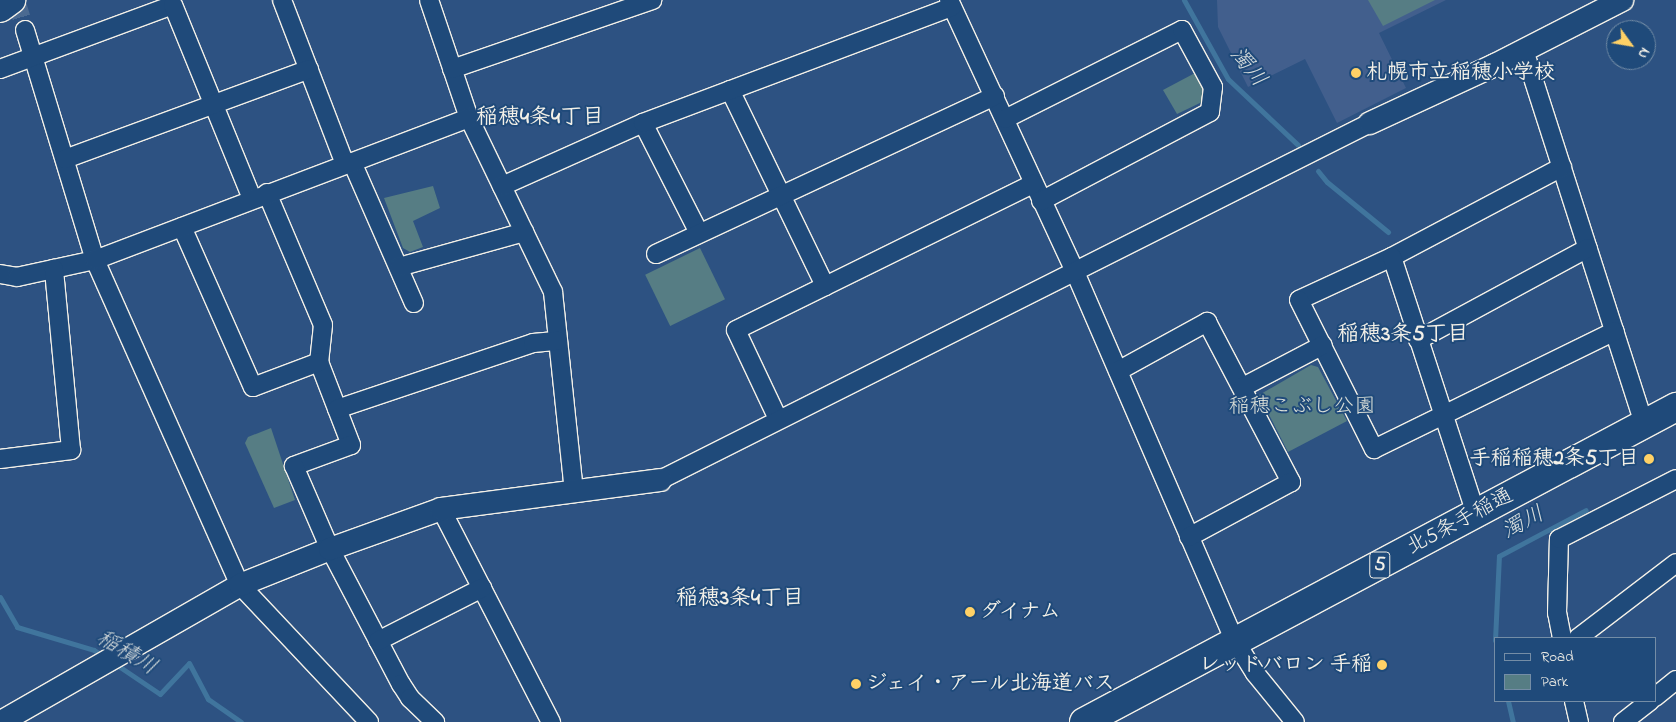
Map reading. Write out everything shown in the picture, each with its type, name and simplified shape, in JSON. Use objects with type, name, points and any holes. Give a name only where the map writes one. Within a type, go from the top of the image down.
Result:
[{"type":"highway","points":[[0,8],[11,0]]},
{"type":"highway","name":"北5条手稲通","points":[[1120,722],[1239,648],[1476,514],[1676,407]]},
{"type":"highway","name":"北5条手稲通","points":[[1084,722],[1239,648],[1676,427]]},
{"type":"street","points":[[282,0],[309,70],[349,163],[399,267],[414,303]]},
{"type":"street","points":[[429,0],[470,118],[553,292],[574,493]]},
{"type":"street","points":[[452,69],[652,0]]},
{"type":"street","points":[[3,721],[240,585],[330,549],[441,509],[574,493],[660,480],[1370,123],[1524,50],[1622,0]]},
{"type":"street","points":[[502,186],[643,123],[951,4],[1075,272],[1188,537],[1239,648],[1295,722]]},
{"type":"street","points":[[0,69],[33,55],[173,5],[214,105],[322,325],[318,362],[351,445],[294,466],[330,549],[378,641],[410,698],[435,722]]},
{"type":"street","points":[[26,30],[95,260],[240,585],[369,722]]},
{"type":"street","points":[[1005,119],[1182,30],[1213,87],[1210,112],[1041,201]]},
{"type":"street","points":[[1524,50],[1644,424]]},
{"type":"street","points":[[65,159],[309,70]]},
{"type":"street","points":[[730,90],[825,286]]},
{"type":"street","points":[[656,254],[995,96]]},
{"type":"street","points":[[0,274],[18,277],[95,260],[470,118]]},
{"type":"street","points":[[643,123],[699,233]]},
{"type":"street","points":[[1562,167],[1392,256],[1299,300],[1374,449],[1443,413],[1615,331]]},
{"type":"street","points":[[778,419],[736,330],[1033,184]]},
{"type":"street","points":[[182,227],[253,387],[318,362]]},
{"type":"street","points":[[399,267],[524,232]]},
{"type":"street","points":[[1418,340],[1588,248]]},
{"type":"street","points":[[1392,256],[1476,514]]},
{"type":"street","points":[[0,459],[72,450],[54,269]]},
{"type":"street","points":[[1118,371],[1207,322],[1243,387],[1291,482],[1188,537]]},
{"type":"street","points":[[337,409],[533,343],[558,341]]},
{"type":"street","points":[[1243,387],[1323,345]]},
{"type":"street","points":[[1562,637],[1557,613],[1559,539],[1676,479]]},
{"type":"street","points":[[441,509],[551,722]]},
{"type":"street","points":[[1579,637],[1676,563]]},
{"type":"street","points":[[378,641],[482,588]]},
{"type":"street","points":[[1656,696],[1676,680]]},
{"type":"street","points":[[1574,702],[1579,722]]},
{"type":"street","points":[[1623,722],[1649,702]]},
{"type":"shaded area","name":"札幌市立稲穂小学校","points":[[1217,0],[1446,0],[1379,33],[1406,88],[1337,123],[1305,59],[1248,87],[1218,27]]},
{"type":"green space","points":[[1368,0],[1435,0],[1383,26]]},
{"type":"green space","points":[[1195,73],[1202,84],[1202,102],[1177,114],[1163,90]]},
{"type":"green space","points":[[433,186],[440,208],[413,221],[423,247],[410,252],[403,248],[384,198]]},
{"type":"green space","points":[[700,248],[725,299],[670,326],[645,275]]},
{"type":"green space","name":"稲穂こぶし公園","points":[[1311,365],[1318,367],[1347,421],[1288,452],[1259,395]]},
{"type":"green space","points":[[271,428],[295,500],[274,508],[245,443],[248,437]]},
{"type":"waterway","name":"濁川","points":[[1184,0],[1228,79],[1298,145]]},
{"type":"waterway","name":"濁川","points":[[1318,171],[1327,182],[1388,232]]},
{"type":"waterway","name":"濁川","points":[[1495,637],[1499,556],[1586,510]]},
{"type":"waterway","name":"稲積川","points":[[0,597],[17,627],[94,650],[103,656]]},
{"type":"waterway","name":"稲積川","points":[[114,663],[160,694],[189,663],[208,699],[241,722]]},
{"type":"waterway","name":"濁川","points":[[1508,702],[1513,722]]},
{"type":"tunnel","points":[[16,0],[25,30]]},
{"type":"place","name":"札幌市立稲穂小学校","points":[[1356,73]]},
{"type":"place","name":"手稲稲穂2条5丁目","points":[[1649,459]]},
{"type":"place","name":"ダイナム","points":[[970,612]]},
{"type":"place","name":"レッドバロン 手稲","points":[[1382,665]]},
{"type":"place","name":"ジェイ・アール北海道バス","points":[[856,684]]},
{"type":"district","name":"稲穂4条4丁目","points":[[540,119]]},
{"type":"district","name":"稲穂3条5丁目","points":[[1403,336]]},
{"type":"district","name":"稲穂3条4丁目","points":[[740,600]]}]
